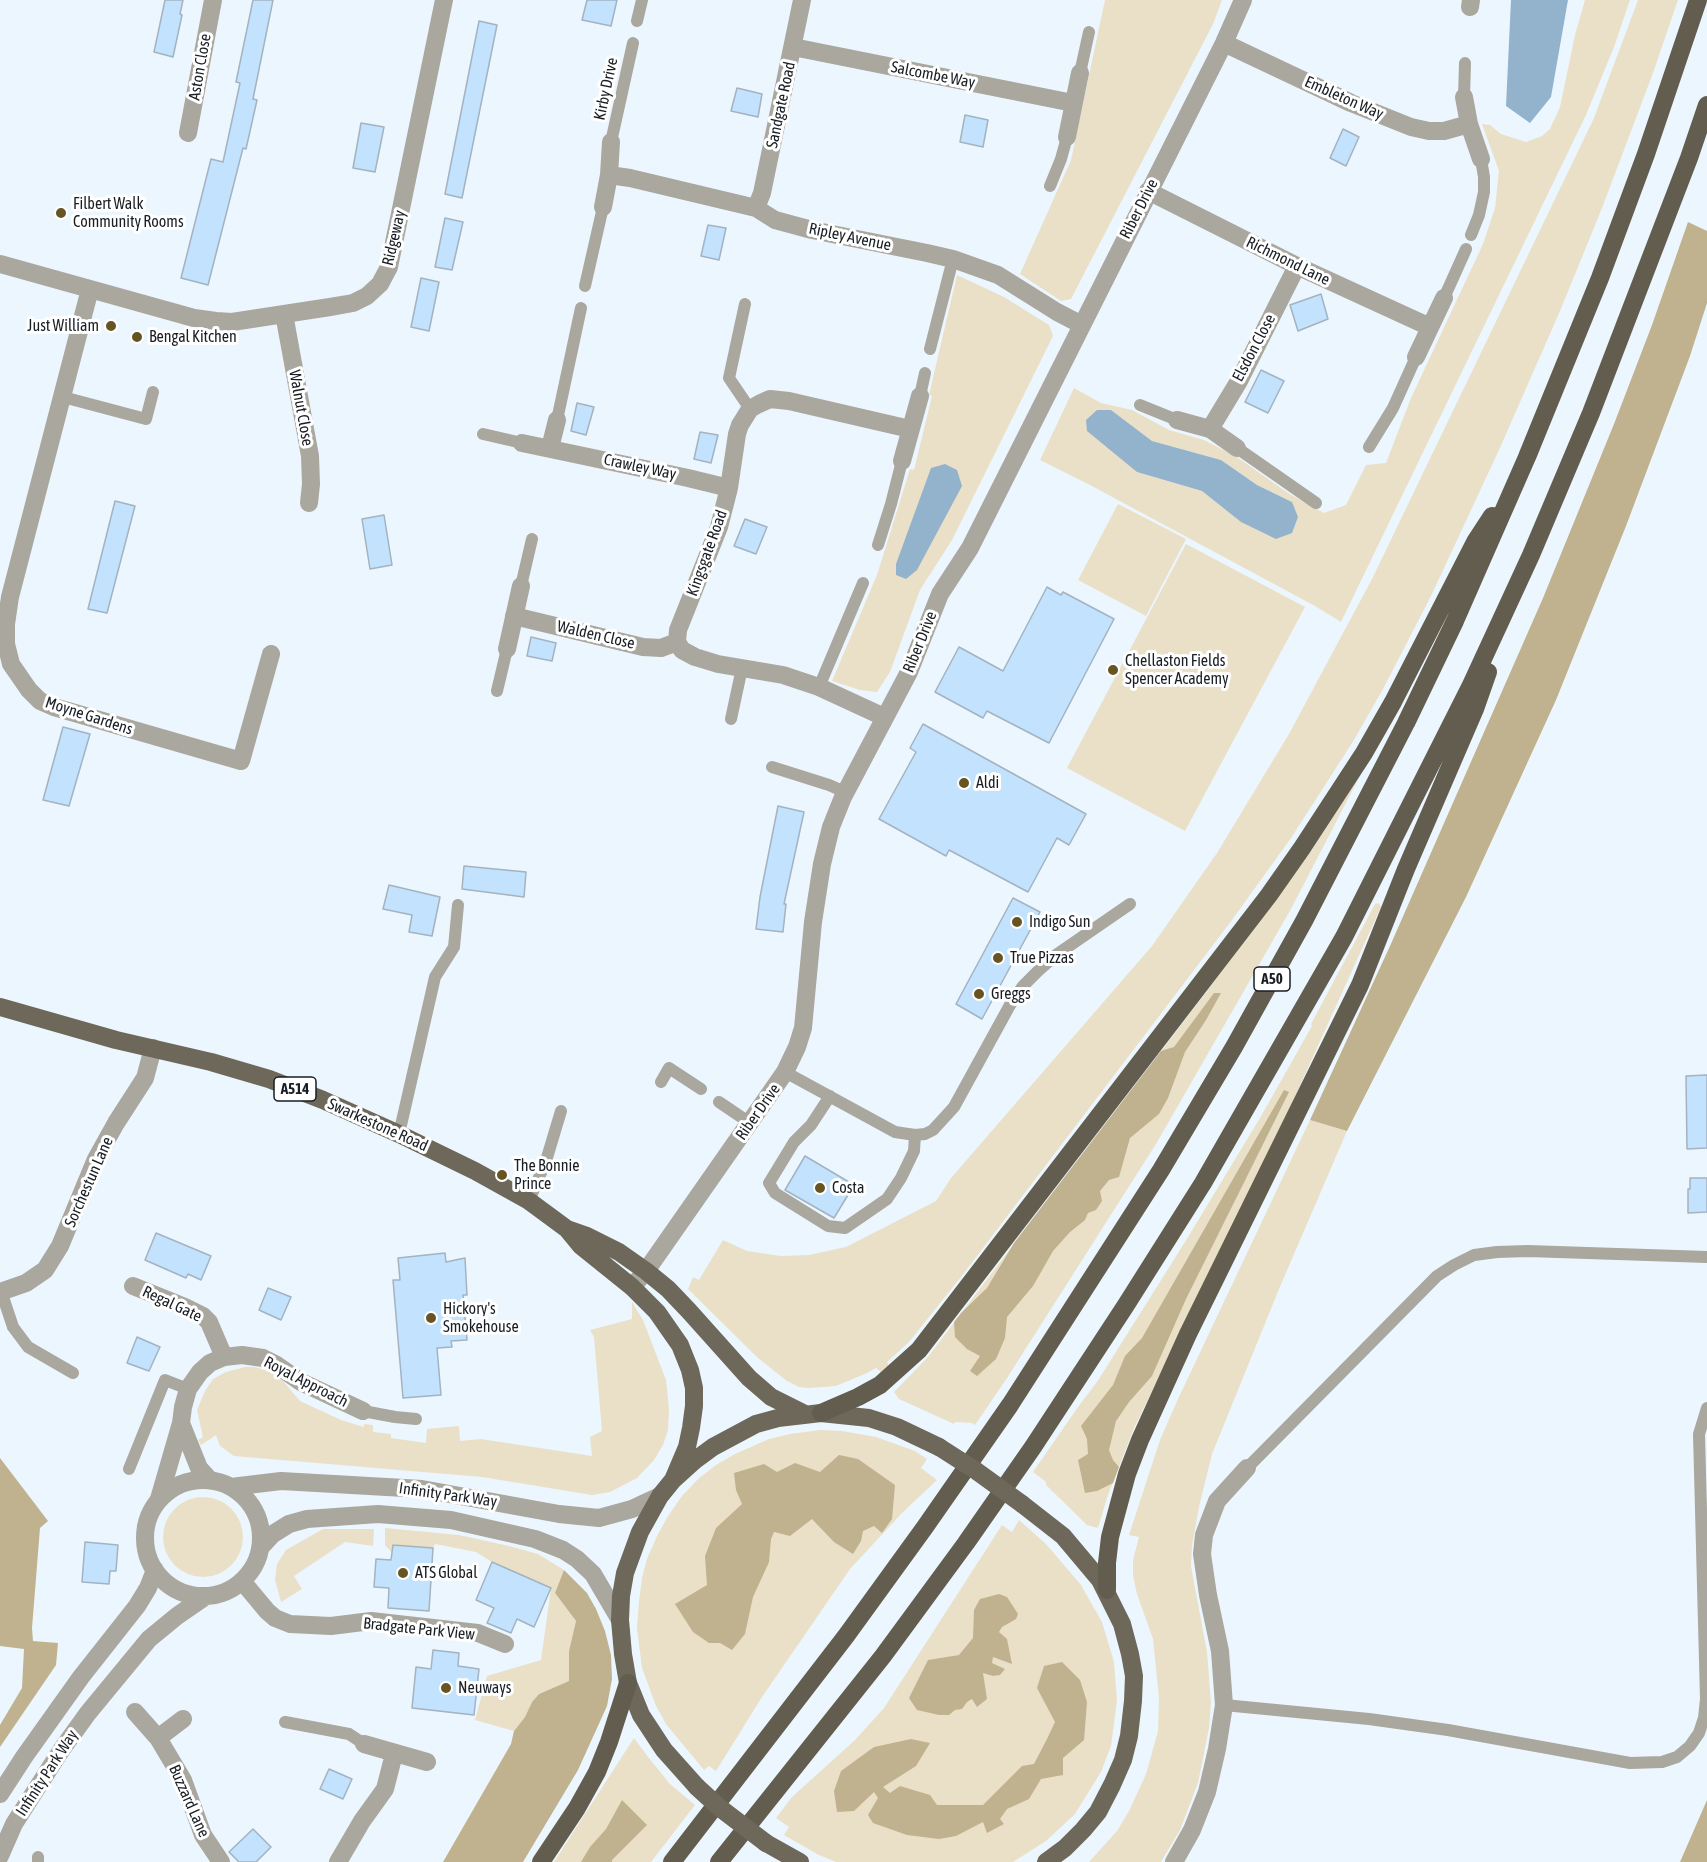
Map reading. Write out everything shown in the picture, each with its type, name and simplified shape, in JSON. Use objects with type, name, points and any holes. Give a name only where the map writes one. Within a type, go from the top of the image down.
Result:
[{"type":"highway","name":"A50","points":[[672,1862],[846,1636],[976,1455],[1074,1308],[1161,1170],[1234,1047],[1309,911],[1406,723],[1491,541],[1527,457],[1600,278],[1646,154],[1698,0]]},
{"type":"highway","name":"A50","points":[[719,1862],[883,1656],[966,1544],[1033,1447],[1196,1194],[1344,937],[1471,685],[1531,555],[1591,413],[1689,158],[1707,105]]},
{"type":"highway","points":[[813,1414],[858,1397],[880,1385],[919,1350],[1269,895],[1364,753],[1476,542],[1527,457]]},
{"type":"highway","points":[[1107,1590],[1110,1537],[1127,1474],[1140,1440],[1188,1334],[1360,985],[1406,869],[1475,709],[1531,555]]},
{"type":"highway","points":[[541,1862],[577,1808],[597,1772],[628,1683]]},
{"type":"main road","name":"Swarkestone Road","points":[[0,1007],[268,1079],[323,1100],[399,1134],[475,1171],[529,1201],[567,1229],[581,1246],[632,1287],[657,1312],[680,1345],[686,1357],[694,1388],[692,1428],[687,1447],[673,1480]]},
{"type":"main road","name":"Swarkestone Road","points":[[567,1229],[619,1252],[646,1270],[689,1311],[749,1378],[771,1397],[813,1414]]},
{"type":"main road","points":[[800,1862],[766,1843],[720,1808],[681,1771],[658,1741],[641,1715],[628,1683],[620,1620],[625,1573],[632,1551],[648,1516],[673,1480],[703,1454],[734,1435],[778,1418],[813,1414],[869,1418],[897,1427],[939,1447],[975,1470],[1063,1536],[1090,1566],[1107,1590],[1122,1624],[1134,1676],[1129,1736],[1123,1760],[1098,1812],[1065,1848],[1046,1862]]},
{"type":"street","name":"Aston Close","points":[[188,133],[213,0]]},
{"type":"street","name":"Ridgeway","points":[[0,264],[194,318],[216,321],[232,322],[353,303],[367,296],[380,284],[388,267],[444,0]]},
{"type":"street","name":"Sandgate Road","points":[[756,208],[762,193],[802,0]]},
{"type":"street","name":"Riber Drive","points":[[632,1287],[750,1123],[785,1072],[797,1047],[803,1028],[813,922],[822,864],[831,827],[845,792],[909,672],[940,594],[970,548],[1224,43],[1243,0]]},
{"type":"street","name":"Embleton Way","points":[[1224,43],[1351,103],[1411,127],[1429,131],[1469,124]]},
{"type":"street","name":"Salcombe Way","points":[[793,47],[1073,103]]},
{"type":"street","points":[[1067,137],[1080,73]]},
{"type":"street","points":[[1464,97],[1469,124],[1481,159]]},
{"type":"street","points":[[603,207],[609,176],[611,142]]},
{"type":"street","name":"Ripley Avenue","points":[[609,176],[630,178],[756,208],[775,220],[812,230],[953,260],[998,275],[1082,326]]},
{"type":"street","name":"Richmond Lane","points":[[1148,191],[1297,266],[1430,327]]},
{"type":"street","name":"Elsdon Close","points":[[1210,429],[1239,381],[1297,266]]},
{"type":"street","name":"Moyne Gardens","points":[[90,289],[10,597],[6,644],[11,664],[29,690],[40,701],[54,707],[241,761],[271,654]]},
{"type":"street","points":[[1416,357],[1444,298]]},
{"type":"street","name":"Walnut Close","points":[[284,314],[310,456],[309,503]]},
{"type":"street","points":[[902,461],[920,396]]},
{"type":"street","points":[[750,410],[770,399],[789,401],[910,429]]},
{"type":"street","name":"Kingsgate Road","points":[[677,642],[678,630],[719,528],[729,488],[737,434],[750,410]]},
{"type":"street","points":[[550,448],[557,420]]},
{"type":"street","points":[[1177,420],[1210,429],[1237,448]]},
{"type":"street","name":"Crawley Way","points":[[522,443],[729,488]]},
{"type":"street","points":[[507,649],[521,586]]},
{"type":"street","name":"Walden Close","points":[[514,616],[643,647],[661,648],[677,642]]},
{"type":"street","points":[[677,642],[682,650],[695,657],[718,664],[783,675],[819,687],[884,717]]},
{"type":"street","name":"Sorchestun Lane","points":[[1,1292],[26,1283],[45,1270],[60,1246],[96,1159],[145,1078],[153,1048]]},
{"type":"street","name":"Regal Gate","points":[[133,1286],[203,1316],[209,1322],[224,1358]]},
{"type":"street","name":"Royal Approach","points":[[159,1499],[181,1423],[188,1389],[200,1372],[210,1363],[242,1354],[263,1358],[301,1382],[363,1411]]},
{"type":"street","points":[[181,1423],[199,1468],[210,1480]]},
{"type":"street","points":[[1174,1862],[1192,1830],[1207,1792],[1224,1705],[1220,1651],[1202,1554],[1203,1535],[1217,1501],[1247,1468]]},
{"type":"street","points":[[210,1480],[231,1487],[241,1494],[256,1513],[261,1536],[260,1548],[254,1566],[242,1581],[225,1592],[196,1596],[177,1590],[161,1578],[147,1553],[145,1534],[149,1515],[159,1499],[168,1491],[187,1481],[210,1480]]},
{"type":"street","name":"Infinity Park Way","points":[[231,1487],[281,1480],[422,1489],[559,1514],[599,1518],[632,1509],[660,1496]]},
{"type":"street","name":"Infinity Park Way","points":[[260,1548],[273,1534],[289,1524],[307,1519],[378,1514],[451,1520],[534,1539],[563,1550],[593,1574],[620,1620]]},
{"type":"street","name":"Infinity Park Way","points":[[0,1794],[74,1686],[137,1606],[155,1570]]},
{"type":"street","name":"Bradgate Park View","points":[[242,1581],[267,1611],[275,1618],[290,1624],[332,1626],[370,1621],[478,1633],[506,1644]]},
{"type":"street","name":"Infinity Park Way","points":[[0,1856],[14,1824],[88,1713],[149,1639],[206,1596]]},
{"type":"street","name":"Buzzard Lane","points":[[135,1712],[158,1738],[183,1780],[203,1835],[221,1862]]},
{"type":"street","points":[[158,1738],[183,1719]]},
{"type":"street","points":[[364,1744],[427,1762]]},
{"type":"street","points":[[338,1862],[362,1821],[385,1789],[394,1754]]},
{"type":"lane","points":[[638,21],[642,0]]},
{"type":"lane","points":[[1080,73],[1089,32]]},
{"type":"lane","name":"Kirby Drive","points":[[611,142],[633,43]]},
{"type":"lane","points":[[1464,97],[1465,63]]},
{"type":"lane","points":[[1050,186],[1067,137]]},
{"type":"lane","points":[[1470,235],[1479,215],[1484,192],[1481,159]]},
{"type":"lane","points":[[585,286],[603,207]]},
{"type":"lane","points":[[1444,298],[1466,249]]},
{"type":"lane","points":[[930,349],[953,260]]},
{"type":"lane","points":[[745,304],[729,378],[750,410]]},
{"type":"lane","points":[[557,420],[581,308]]},
{"type":"lane","points":[[1369,447],[1393,408],[1416,357]]},
{"type":"lane","points":[[920,396],[925,373]]},
{"type":"lane","points":[[63,397],[146,419],[153,392]]},
{"type":"lane","points":[[1140,405],[1177,420]]},
{"type":"lane","points":[[483,434],[522,443]]},
{"type":"lane","points":[[1237,448],[1316,503]]},
{"type":"lane","points":[[878,545],[902,461]]},
{"type":"lane","points":[[521,586],[532,539]]},
{"type":"lane","points":[[819,687],[863,583]]},
{"type":"lane","points":[[497,691],[507,649]]},
{"type":"lane","points":[[731,719],[741,668]]},
{"type":"lane","points":[[772,767],[845,792]]},
{"type":"lane","points":[[785,1072],[895,1132],[915,1136],[925,1134],[933,1130],[954,1107],[1010,1005],[1023,986],[1056,955],[1130,904]]},
{"type":"lane","points":[[399,1134],[435,977],[453,947],[458,905]]},
{"type":"lane","points":[[661,1082],[669,1068],[701,1089]]},
{"type":"lane","points":[[830,1096],[811,1125],[794,1142],[769,1183],[775,1193],[828,1226],[845,1228],[887,1198],[901,1178],[914,1151],[915,1136]]},
{"type":"lane","points":[[719,1102],[750,1123]]},
{"type":"lane","points":[[529,1201],[546,1161],[561,1111]]},
{"type":"lane","points":[[1247,1468],[1437,1276],[1454,1264],[1474,1255],[1528,1251],[1707,1257]]},
{"type":"lane","points":[[1,1292],[13,1327],[28,1347],[73,1372]]},
{"type":"lane","points":[[129,1469],[165,1380],[188,1389]]},
{"type":"lane","points":[[1224,1705],[1403,1724],[1630,1763],[1662,1762],[1677,1757],[1690,1746],[1699,1733],[1704,1718],[1706,1699],[1699,1434],[1707,1408]]},
{"type":"lane","points":[[363,1411],[416,1419]]},
{"type":"lane","points":[[285,1722],[349,1734],[364,1744]]},
{"type":"shaded area","points":[[1105,0],[1222,0],[1213,24],[1071,299],[1061,301],[1020,274],[1071,160]]},
{"type":"shaded area","points":[[1585,0],[1630,0],[1614,47],[1586,115],[1341,622],[1040,460],[1074,388],[1101,403],[1132,410],[1169,430],[1204,440],[1237,457],[1288,493],[1324,513],[1346,505],[1366,465],[1386,463],[1411,398],[1483,244],[1495,208],[1499,171],[1482,124],[1490,125],[1501,134],[1526,142],[1542,136],[1550,129],[1560,107]],"holes":[[[1111,410],[1152,441],[1221,460],[1257,485],[1292,502],[1241,522],[1202,491],[1137,472]]]},
{"type":"shaded area","points":[[1638,0],[1678,0],[1602,208],[1499,450],[1431,596],[1354,740],[1291,838],[1232,920],[961,1277],[909,1342],[887,1362],[890,1368],[882,1373],[876,1368],[836,1386],[799,1387],[787,1381],[758,1358],[688,1289],[693,1277],[699,1280],[723,1240],[747,1251],[781,1256],[809,1255],[846,1247],[936,1201],[951,1178],[1152,946],[1217,853],[1289,734],[1372,579],[1594,118]]},
{"type":"shaded area","points":[[1688,222],[1707,231],[1707,303],[1690,356],[1626,526],[1556,700],[1466,897],[1347,1131],[1310,1120],[1390,946],[1543,598],[1614,424]]},
{"type":"shaded area","points":[[957,275],[1004,297],[1049,325],[1053,336],[952,540],[920,590],[890,672],[877,692],[860,690],[832,681],[877,575],[910,469],[914,470]]},
{"type":"shaded area","points":[[1118,504],[1186,539],[1146,616],[1078,580]]},
{"type":"shaded area","points":[[1186,544],[1305,607],[1185,831],[1067,768]]},
{"type":"shaded area","points":[[1363,770],[1291,909],[1156,1144],[975,1425],[955,1422],[954,1424],[899,1399],[894,1392],[927,1358],[1210,987],[1312,850]]},
{"type":"shaded area","points":[[1379,903],[1381,907],[1281,1127],[1134,1428],[1098,1528],[1087,1525],[1046,1485],[1046,1482],[1033,1472],[1097,1382],[1185,1242],[1260,1118],[1312,1026],[1311,1024],[1375,904]]},
{"type":"shaded area","points":[[1214,993],[1221,993],[1185,1052],[1168,1098],[1159,1114],[1130,1138],[1119,1177],[1109,1180],[1100,1191],[1102,1201],[1096,1210],[1088,1213],[1085,1220],[1070,1232],[1053,1251],[1033,1286],[1007,1317],[1005,1338],[996,1359],[977,1376],[970,1371],[980,1356],[967,1349],[955,1337],[954,1322],[987,1288],[1014,1243],[1161,1051],[1174,1047]]},
{"type":"shaded area","points":[[1284,1090],[1289,1092],[1186,1299],[1152,1376],[1116,1421],[1109,1450],[1119,1467],[1113,1483],[1097,1491],[1085,1493],[1078,1460],[1088,1454],[1087,1439],[1081,1426],[1113,1385],[1125,1356],[1142,1338]]},
{"type":"shaded area","points":[[1310,1120],[1347,1131],[1279,1289],[1212,1454],[1192,1546],[1191,1566],[1207,1652],[1211,1702],[1209,1728],[1198,1783],[1180,1830],[1161,1862],[1089,1862],[1117,1831],[1129,1811],[1146,1774],[1158,1731],[1159,1698],[1153,1639],[1133,1576],[1133,1560],[1139,1537],[1129,1535],[1160,1440],[1177,1401]]},
{"type":"shaded area","points":[[632,1302],[643,1320],[666,1380],[669,1409],[668,1430],[663,1445],[654,1460],[637,1478],[610,1492],[592,1495],[482,1477],[234,1456],[220,1446],[216,1435],[201,1445],[198,1440],[203,1437],[197,1410],[213,1379],[226,1372],[255,1367],[270,1372],[283,1381],[300,1401],[341,1420],[364,1427],[364,1424],[373,1425],[373,1432],[391,1434],[391,1438],[426,1443],[427,1429],[459,1426],[460,1441],[481,1439],[592,1456],[590,1437],[602,1431],[594,1337],[590,1330],[632,1319]]},
{"type":"shaded area","points":[[820,1430],[876,1437],[915,1451],[927,1459],[921,1468],[937,1480],[902,1513],[850,1569],[762,1697],[716,1771],[709,1766],[704,1770],[666,1724],[656,1706],[642,1668],[637,1628],[642,1578],[647,1559],[668,1516],[682,1496],[716,1465],[769,1439]]},
{"type":"shaded area","points":[[839,1455],[858,1459],[895,1485],[892,1519],[882,1533],[874,1526],[863,1531],[861,1541],[853,1554],[834,1542],[812,1519],[790,1536],[774,1532],[771,1539],[769,1562],[753,1597],[745,1634],[732,1650],[720,1643],[709,1643],[693,1632],[675,1604],[707,1585],[705,1556],[716,1528],[742,1504],[736,1490],[734,1473],[764,1464],[777,1472],[795,1463],[820,1472]]},
{"type":"shaded area","points":[[0,1458],[48,1521],[40,1528],[32,1628],[33,1641],[58,1643],[56,1665],[0,1747],[0,1725],[22,1688],[24,1649],[0,1646]]},
{"type":"shaded area","points":[[203,1497],[218,1500],[231,1509],[240,1522],[243,1537],[240,1552],[231,1565],[218,1574],[203,1577],[188,1574],[175,1565],[166,1552],[163,1537],[166,1522],[175,1509],[188,1500]]},
{"type":"shaded area","points":[[1019,1520],[1046,1544],[1081,1585],[1102,1622],[1114,1662],[1117,1700],[1111,1746],[1101,1772],[1075,1814],[1046,1841],[1013,1862],[836,1862],[784,1835],[789,1827],[776,1818],[792,1797],[855,1740],[884,1708],[1002,1525],[1012,1532]]},
{"type":"shaded area","points":[[385,1528],[459,1535],[509,1546],[538,1554],[564,1570],[555,1593],[576,1621],[569,1651],[569,1681],[539,1694],[514,1731],[475,1720],[487,1676],[541,1660],[551,1588],[492,1562],[476,1552],[435,1544],[433,1548],[393,1545],[392,1553],[385,1545]]},
{"type":"shaded area","points":[[323,1529],[374,1529],[373,1546],[345,1542],[294,1576],[302,1589],[281,1602],[275,1580],[277,1564],[286,1550]]},
{"type":"shaded area","points":[[564,1570],[587,1593],[605,1631],[611,1655],[612,1679],[607,1706],[578,1770],[523,1862],[443,1862],[511,1744],[514,1731],[525,1717],[532,1702],[539,1694],[569,1681],[569,1651],[576,1621],[555,1593]]},
{"type":"shaded area","points":[[999,1594],[1007,1597],[1018,1614],[1016,1619],[1002,1627],[999,1632],[1007,1639],[1012,1664],[993,1657],[992,1663],[1005,1669],[1000,1675],[993,1676],[983,1673],[987,1699],[977,1707],[972,1699],[962,1709],[955,1710],[949,1715],[917,1710],[909,1698],[928,1660],[959,1655],[973,1638],[974,1610],[980,1599]]},
{"type":"shaded area","points":[[1062,1662],[1080,1680],[1087,1702],[1084,1740],[1063,1758],[1063,1775],[1041,1779],[1029,1799],[1007,1809],[1000,1819],[1004,1824],[987,1833],[983,1822],[956,1836],[939,1839],[907,1835],[873,1823],[868,1815],[878,1798],[874,1792],[854,1811],[837,1812],[834,1791],[841,1771],[874,1747],[911,1739],[930,1743],[916,1766],[883,1787],[890,1793],[900,1786],[930,1795],[937,1805],[983,1805],[1022,1766],[1034,1764],[1055,1722],[1037,1688],[1044,1666]]},
{"type":"shaded area","points":[[634,1738],[670,1784],[695,1805],[651,1862],[554,1862]]},
{"type":"shaded area","points":[[622,1800],[647,1825],[612,1862],[581,1862],[590,1847],[606,1829]]},
{"type":"shaded area","points":[[1707,1800],[1707,1862],[1680,1862]]},
{"type":"water","points":[[1511,0],[1568,0],[1551,97],[1530,123],[1506,106]]},
{"type":"water","points":[[1097,410],[1111,410],[1152,441],[1221,460],[1257,485],[1292,502],[1298,517],[1292,533],[1276,539],[1241,522],[1202,491],[1137,472],[1087,431],[1086,420]]},
{"type":"water","points":[[945,464],[957,470],[962,486],[917,570],[906,579],[896,575],[896,564],[931,468]]},
{"type":"building","points":[[165,0],[183,0],[173,57],[154,52]]},
{"type":"building","points":[[253,0],[273,0],[253,99],[257,100],[246,149],[243,148],[208,285],[181,278],[211,159],[223,162],[240,83],[236,82]]},
{"type":"building","points":[[587,0],[617,0],[611,26],[582,20]]},
{"type":"building","points":[[479,21],[497,25],[462,198],[445,194]]},
{"type":"building","points":[[737,88],[762,94],[758,117],[731,111]]},
{"type":"building","points":[[965,115],[988,120],[983,147],[960,142]]},
{"type":"building","points":[[361,123],[384,127],[375,172],[353,168]]},
{"type":"building","points":[[1343,129],[1359,137],[1346,166],[1330,158]]},
{"type":"building","points":[[445,218],[463,222],[452,270],[435,267]]},
{"type":"building","points":[[708,225],[726,228],[719,260],[701,256]]},
{"type":"building","points":[[421,278],[439,282],[429,331],[411,327]]},
{"type":"building","points":[[1321,294],[1328,319],[1298,331],[1290,305]]},
{"type":"building","points":[[1261,370],[1284,381],[1268,413],[1245,402]]},
{"type":"building","points":[[577,403],[594,407],[586,435],[571,431]]},
{"type":"building","points":[[700,432],[718,435],[711,463],[694,459]]},
{"type":"building","points":[[115,501],[135,506],[107,613],[88,609]]},
{"type":"building","points":[[384,515],[392,565],[370,569],[362,519]]},
{"type":"building","points":[[745,519],[767,527],[756,554],[734,546]]},
{"type":"building","points":[[1047,587],[1061,595],[1063,592],[1114,619],[1049,743],[987,711],[983,718],[935,692],[959,647],[1003,671]]},
{"type":"building","points":[[531,637],[556,643],[552,661],[527,656]]},
{"type":"building","name":"Aldi","points":[[923,724],[1086,814],[1069,845],[1057,838],[1028,892],[949,850],[946,856],[879,819],[916,752],[910,748]]},
{"type":"building","points":[[63,727],[90,734],[69,806],[43,800]]},
{"type":"building","points":[[778,806],[804,812],[784,904],[786,904],[783,932],[756,929]]},
{"type":"building","points":[[464,866],[526,872],[524,897],[462,889]]},
{"type":"building","points":[[389,885],[440,897],[432,936],[409,932],[412,915],[383,909]]},
{"type":"building","points":[[1013,898],[1040,912],[982,1019],[956,1004]]},
{"type":"building","points":[[1707,1075],[1707,1148],[1687,1149],[1686,1076]]},
{"type":"building","name":"Costa","points":[[805,1156],[854,1185],[834,1218],[785,1190]]},
{"type":"building","points":[[1690,1178],[1707,1178],[1707,1212],[1688,1213]]},
{"type":"building","points":[[156,1233],[211,1256],[201,1280],[188,1274],[186,1278],[145,1260]]},
{"type":"building","name":"Hickory's Smokehouse","points":[[445,1253],[446,1262],[465,1258],[467,1295],[463,1295],[467,1340],[451,1341],[452,1347],[437,1348],[441,1395],[403,1398],[393,1280],[400,1280],[398,1258]]},
{"type":"building","points":[[268,1288],[291,1297],[281,1320],[259,1310]]},
{"type":"building","points":[[137,1337],[160,1347],[149,1371],[127,1363]]},
{"type":"building","points":[[85,1542],[118,1545],[116,1571],[110,1571],[109,1584],[82,1582]]},
{"type":"building","name":"ATS Global","points":[[393,1545],[433,1548],[429,1611],[388,1608],[389,1588],[374,1587],[376,1559],[391,1560]]},
{"type":"building","points":[[492,1562],[551,1588],[534,1627],[517,1619],[511,1633],[487,1623],[494,1608],[476,1600]]},
{"type":"building","name":"Neuways","points":[[433,1650],[459,1653],[458,1666],[479,1669],[474,1715],[412,1708],[416,1667],[431,1669]]},
{"type":"building","points":[[329,1769],[352,1779],[343,1799],[320,1789]]},
{"type":"building","points":[[253,1829],[271,1847],[256,1862],[239,1862],[229,1852]]},
{"type":"place","name":"Filbert Walk Community Rooms","points":[[61,213]]},
{"type":"place","name":"Just William","points":[[111,326]]},
{"type":"place","name":"Bengal Kitchen","points":[[137,337]]},
{"type":"place","name":"Chellaston Fields Spencer Academy","points":[[1113,670]]},
{"type":"place","name":"Aldi","points":[[964,783]]},
{"type":"place","name":"Indigo Sun","points":[[1017,922]]},
{"type":"place","name":"True Pizzas","points":[[998,958]]},
{"type":"place","name":"Greggs","points":[[979,994]]},
{"type":"place","name":"The Bonnie Prince","points":[[502,1175]]},
{"type":"place","name":"Costa","points":[[820,1188]]},
{"type":"place","name":"Hickory's Smokehouse","points":[[431,1318]]},
{"type":"place","name":"ATS Global","points":[[403,1573]]},
{"type":"place","name":"Neuways","points":[[446,1688]]}]
